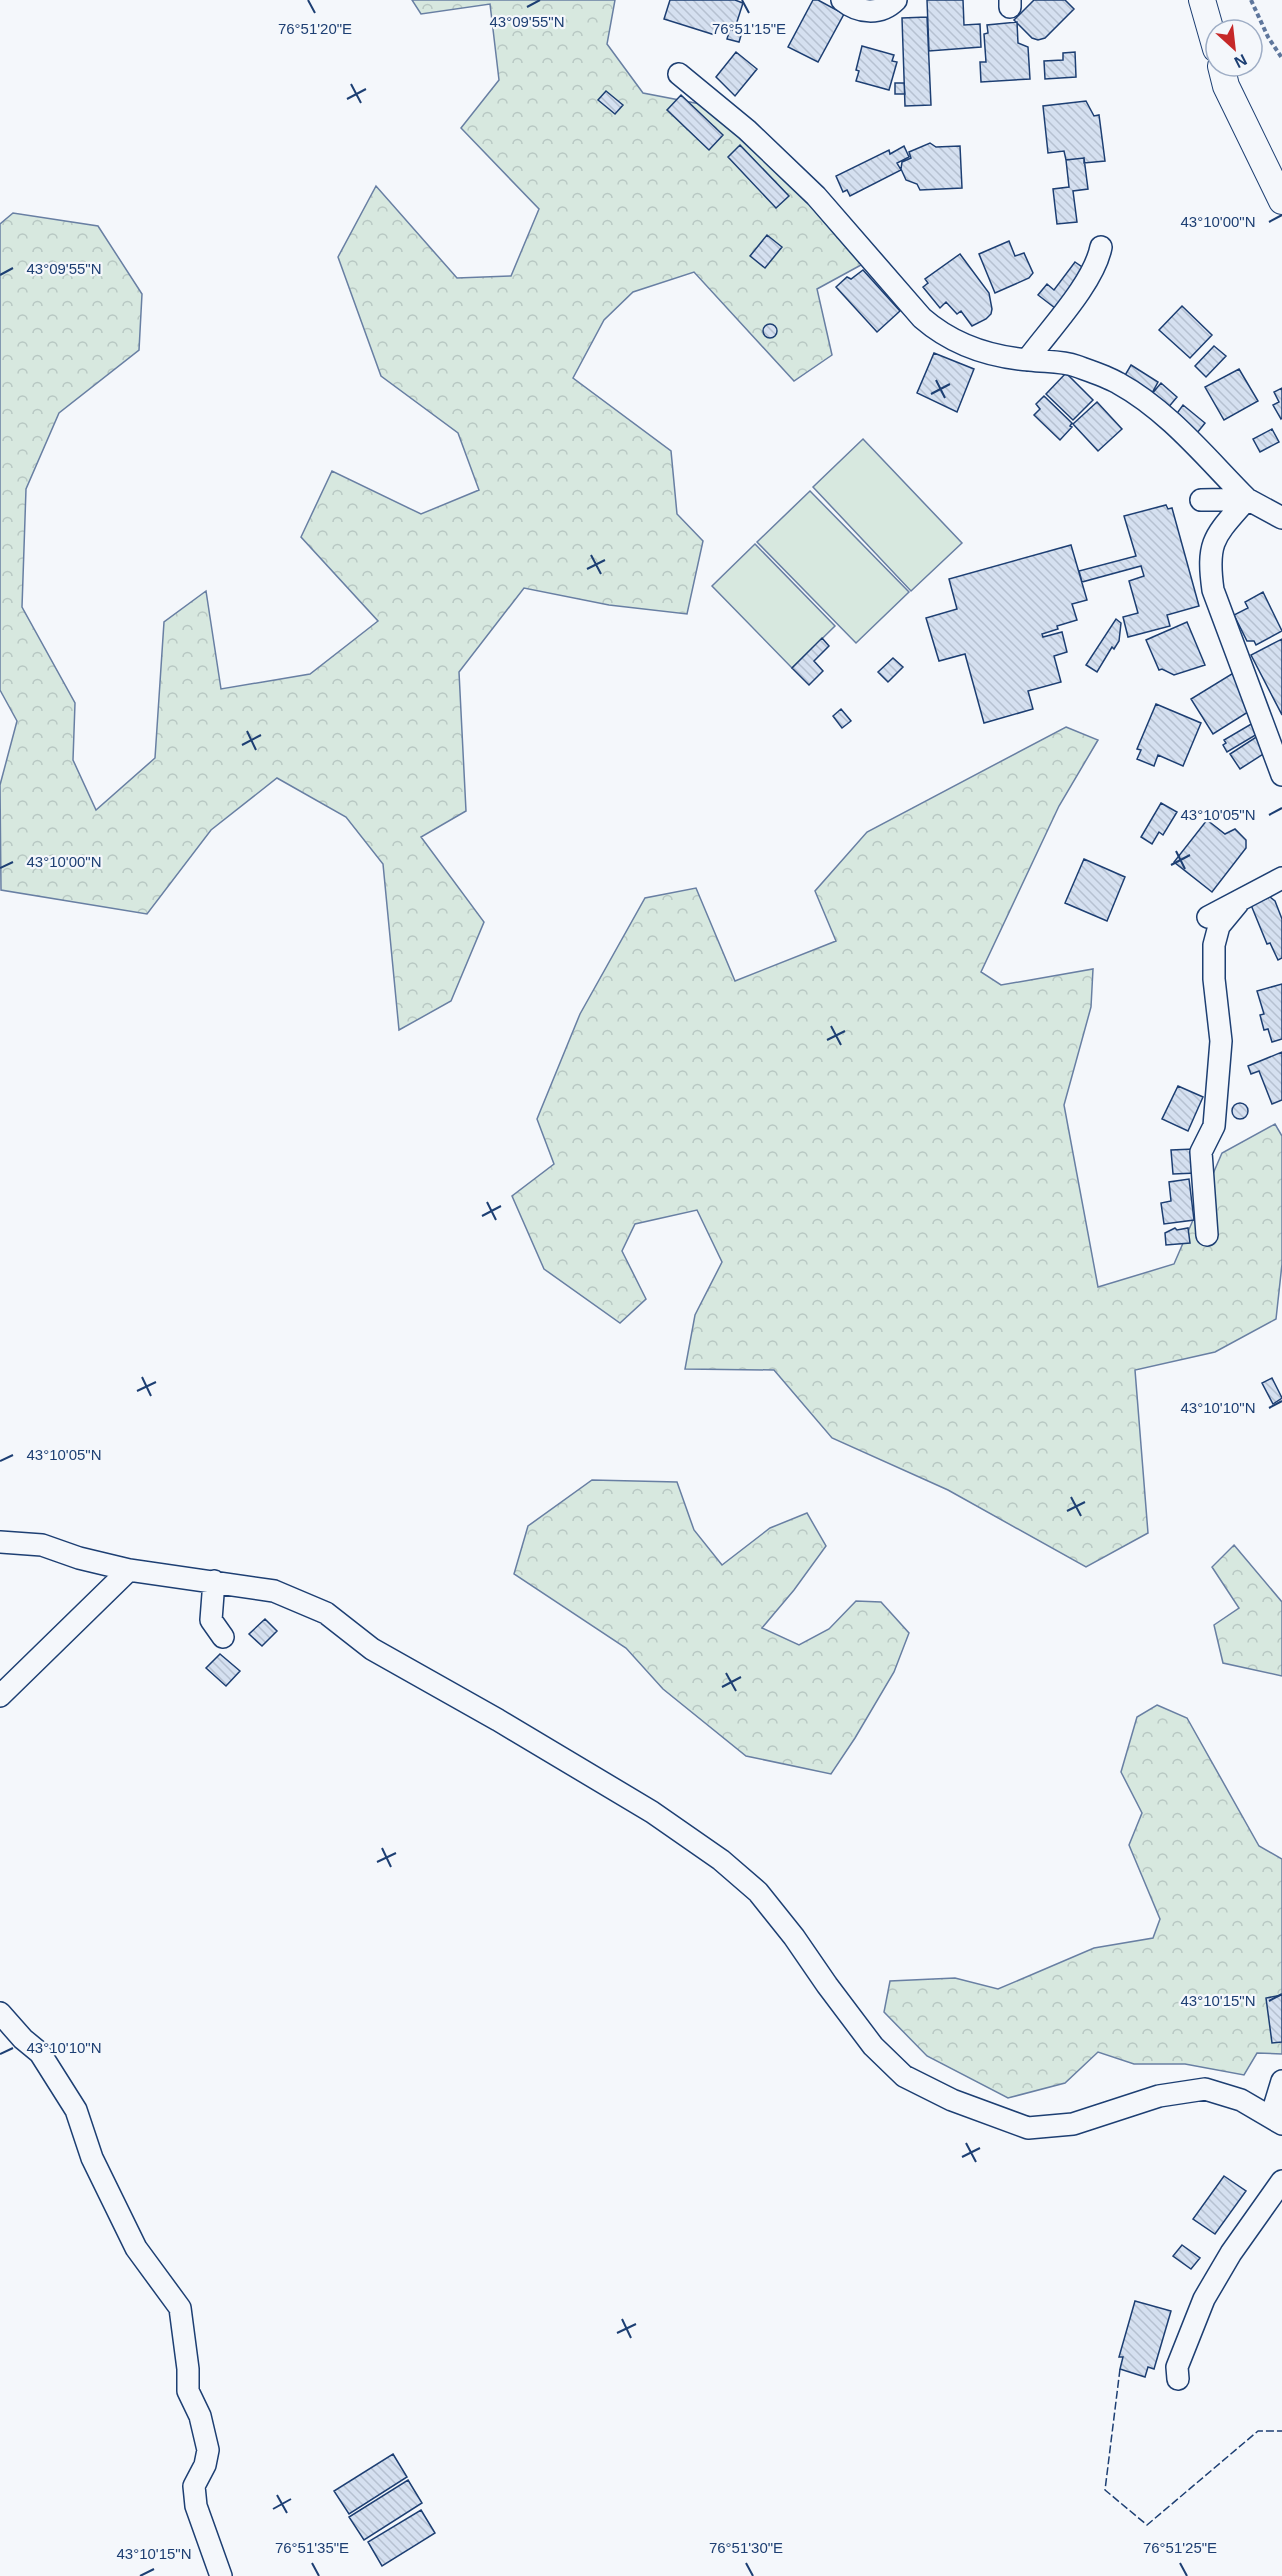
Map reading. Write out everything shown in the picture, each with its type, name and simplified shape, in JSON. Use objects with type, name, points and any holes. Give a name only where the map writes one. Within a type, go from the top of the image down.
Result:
[{"type":"street","points":[[842,0],[853,9],[875,11],[896,0]]},
{"type":"street","points":[[1202,0],[1207,18]]},
{"type":"street","points":[[679,74],[747,130],[816,196],[922,318],[941,335],[969,349],[1027,360],[1073,364],[1118,382],[1158,411],[1206,455],[1247,499],[1282,518]]},
{"type":"street","points":[[1225,78],[1282,201]]},
{"type":"street","points":[[1027,360],[1064,312],[1098,262],[1101,247]]},
{"type":"street","points":[[1201,500],[1247,499]]},
{"type":"street","points":[[1247,499],[1215,536],[1209,562],[1213,591],[1282,776]]},
{"type":"street","points":[[1208,917],[1282,878]]},
{"type":"street","points":[[1207,1235],[1201,1152],[1214,1126],[1221,1041],[1214,979],[1214,945],[1220,927],[1238,903]]},
{"type":"street","points":[[0,1542],[42,1545],[79,1558],[129,1570],[274,1591],[326,1614],[372,1649],[593,1776],[652,1812],[721,1860],[758,1892],[794,1936],[873,2046],[904,2076],[952,2100],[1028,2128],[1073,2124],[1159,2096],[1206,2089],[1241,2100],[1282,2124]]},
{"type":"street","points":[[0,1696],[129,1570]]},
{"type":"street","points":[[214,1581],[211,1620],[223,1636]]},
{"type":"street","points":[[0,2013],[23,2039],[40,2053],[76,2110],[92,2158],[136,2248],[180,2308],[188,2369],[188,2391],[200,2416],[208,2450],[205,2465],[194,2486],[196,2506],[221,2576]]},
{"type":"street","points":[[1282,2081],[1275,2104],[1282,2124]]},
{"type":"street","points":[[1178,2379],[1177,2367],[1204,2299],[1231,2253],[1282,2181]]},
{"type":"path","points":[[1251,0],[1268,37],[1282,58]]},
{"type":"green space","points":[[412,0],[615,0],[607,44],[643,93],[721,108],[872,259],[817,289],[832,355],[794,381],[694,272],[633,292],[604,320],[573,378],[671,451],[677,514],[703,541],[687,614],[609,605],[524,588],[459,672],[466,811],[421,837],[484,922],[451,1001],[399,1030],[383,864],[346,817],[277,778],[211,830],[147,914],[1,890],[0,785],[17,721],[0,690],[0,224],[13,213],[98,226],[142,294],[139,350],[59,413],[26,489],[22,607],[75,703],[73,760],[96,810],[155,758],[164,622],[206,591],[221,689],[310,674],[378,621],[301,537],[332,471],[421,514],[479,490],[458,433],[381,376],[338,257],[376,186],[457,278],[511,276],[539,209],[461,128],[499,80],[490,4],[421,14]]},
{"type":"green space","points":[[863,439],[962,543],[911,591],[813,487]]},
{"type":"green space","points":[[810,491],[909,592],[856,643],[757,542]]},
{"type":"green space","points":[[755,544],[835,626],[792,668],[712,586]]},
{"type":"green space","points":[[1066,727],[1098,740],[1059,806],[981,972],[1001,985],[1093,969],[1091,1007],[1064,1105],[1098,1287],[1174,1264],[1222,1153],[1275,1124],[1282,1136],[1282,1264],[1276,1319],[1215,1352],[1135,1370],[1148,1533],[1086,1567],[948,1490],[832,1438],[774,1370],[685,1369],[695,1315],[722,1262],[697,1210],[635,1224],[622,1251],[646,1299],[620,1323],[544,1269],[512,1196],[554,1164],[537,1119],[580,1014],[645,898],[696,888],[735,981],[836,941],[815,891],[867,832]]},
{"type":"green space","points":[[592,1480],[677,1482],[694,1530],[722,1565],[770,1528],[807,1513],[826,1546],[794,1590],[762,1628],[799,1645],[829,1629],[856,1601],[881,1602],[909,1633],[894,1672],[831,1774],[746,1756],[663,1689],[626,1648],[514,1574],[528,1526]]},
{"type":"green space","points":[[1234,1545],[1282,1602],[1282,1676],[1223,1663],[1214,1625],[1239,1608],[1212,1567]]},
{"type":"green space","points":[[1157,1705],[1187,1718],[1259,1846],[1282,1859],[1282,2054],[1257,2053],[1244,2075],[1185,2064],[1134,2064],[1098,2052],[1065,2083],[1008,2098],[927,2056],[884,2012],[890,1981],[955,1978],[998,1989],[1094,1948],[1153,1938],[1160,1919],[1129,1845],[1142,1813],[1121,1772],[1137,1717]]},
{"type":"building","points":[[670,0],[735,0],[743,3],[735,28],[719,23],[715,35],[664,19]]},
{"type":"building","points":[[813,0],[818,0],[844,14],[818,62],[788,47]]},
{"type":"building","points":[[927,0],[963,0],[964,25],[980,24],[981,47],[929,51]]},
{"type":"building","points":[[1034,0],[1065,0],[1074,9],[1045,38],[1038,40],[1032,38],[1014,20]]},
{"type":"building","points":[[927,17],[931,105],[905,106],[902,18]]},
{"type":"building","points":[[1017,22],[1018,43],[1028,47],[1030,79],[981,82],[980,62],[986,62],[984,34],[988,33],[987,25]]},
{"type":"building","points":[[730,29],[742,32],[739,42],[727,39]]},
{"type":"building","points":[[862,46],[894,55],[892,61],[897,62],[889,90],[856,81],[859,71],[856,70]]},
{"type":"building","points":[[736,52],[757,69],[735,96],[716,77]]},
{"type":"building","points":[[1075,52],[1076,77],[1045,79],[1044,61],[1063,60],[1063,53]]},
{"type":"building","points":[[895,83],[904,83],[905,94],[895,94]]},
{"type":"building","points":[[606,91],[623,105],[615,114],[598,100]]},
{"type":"building","points":[[681,95],[723,135],[709,150],[667,110]]},
{"type":"building","points":[[1086,101],[1094,116],[1099,115],[1105,161],[1084,163],[1084,158],[1066,160],[1064,151],[1048,153],[1043,106]]},
{"type":"building","points":[[930,143],[936,147],[960,146],[962,188],[920,190],[917,184],[906,180],[901,169],[902,162],[911,158],[909,152]]},
{"type":"building","points":[[740,145],[789,196],[776,208],[728,157]]},
{"type":"building","points":[[904,146],[909,157],[897,163],[901,170],[850,196],[847,190],[843,192],[836,176],[889,150],[890,154]]},
{"type":"building","points":[[1084,158],[1088,189],[1073,191],[1077,222],[1057,224],[1053,189],[1069,187],[1066,160]]},
{"type":"building","points":[[767,235],[782,247],[765,268],[750,256]]},
{"type":"building","points":[[1009,241],[1015,256],[1024,253],[1033,273],[1029,278],[995,293],[979,254]]},
{"type":"building","points":[[960,254],[989,293],[992,309],[986,319],[972,326],[961,311],[957,314],[946,302],[940,308],[923,287],[928,283],[925,279]]},
{"type":"building","points":[[1075,262],[1085,269],[1055,308],[1038,295],[1047,284],[1054,290]]},
{"type":"building","points":[[863,270],[900,311],[877,332],[836,287],[847,277],[851,279]]},
{"type":"building","points":[[1182,306],[1212,335],[1190,358],[1159,330]]},
{"type":"building","points":[[770,324],[775,326],[777,331],[775,336],[770,338],[765,336],[763,331],[765,326]]},
{"type":"building","points":[[1214,346],[1226,356],[1206,377],[1195,366]]},
{"type":"building","points":[[934,353],[974,369],[957,412],[917,393]]},
{"type":"building","points":[[1131,365],[1158,382],[1152,393],[1124,377]]},
{"type":"building","points":[[1239,369],[1258,401],[1224,420],[1205,387]]},
{"type":"building","points":[[1066,373],[1093,400],[1073,420],[1046,394]]},
{"type":"building","points":[[1161,383],[1177,397],[1167,409],[1151,395]]},
{"type":"building","points":[[1282,388],[1281,419],[1273,405],[1279,402],[1274,392]]},
{"type":"building","points":[[1044,396],[1072,423],[1070,426],[1072,427],[1060,440],[1034,415],[1040,409],[1036,404]]},
{"type":"building","points":[[1097,402],[1122,429],[1098,451],[1073,424]]},
{"type":"building","points":[[1183,405],[1205,423],[1197,433],[1175,416]]},
{"type":"building","points":[[1272,429],[1279,442],[1260,452],[1253,439]]},
{"type":"building","points":[[1166,505],[1168,509],[1172,508],[1199,606],[1167,615],[1170,626],[1128,637],[1123,617],[1138,613],[1129,581],[1144,576],[1141,566],[1082,582],[1079,571],[1136,556],[1124,516]]},
{"type":"building","points":[[1071,545],[1087,600],[1072,604],[1077,620],[1057,626],[1058,629],[1042,634],[1043,637],[1062,632],[1067,652],[1054,656],[1061,682],[1028,691],[1033,709],[984,723],[965,654],[939,661],[926,618],[957,609],[949,579]]},
{"type":"building","points":[[1263,592],[1282,631],[1256,645],[1254,641],[1247,641],[1234,615],[1248,608],[1245,602]]},
{"type":"building","points":[[1116,619],[1121,623],[1119,641],[1114,649],[1112,647],[1097,672],[1086,665]]},
{"type":"building","points":[[1187,622],[1205,665],[1174,675],[1162,669],[1159,670],[1146,640]]},
{"type":"building","points":[[822,638],[829,646],[814,661],[823,671],[809,685],[792,668]]},
{"type":"building","points":[[1282,639],[1282,715],[1251,655]]},
{"type":"building","points":[[893,658],[903,667],[888,682],[878,672]]},
{"type":"building","points":[[1235,672],[1256,707],[1213,734],[1191,699]]},
{"type":"building","points":[[1156,704],[1201,723],[1183,766],[1158,755],[1154,766],[1137,759],[1141,750],[1137,749]]},
{"type":"building","points":[[841,709],[851,721],[842,728],[833,716]]},
{"type":"building","points":[[1258,720],[1264,730],[1227,752],[1223,745],[1226,743],[1224,740]]},
{"type":"building","points":[[1264,732],[1274,747],[1240,769],[1230,754]]},
{"type":"building","points":[[1161,803],[1177,812],[1163,835],[1159,832],[1152,844],[1141,837]]},
{"type":"building","points":[[1207,820],[1225,834],[1235,829],[1246,840],[1246,848],[1212,892],[1174,862]]},
{"type":"building","points":[[1084,859],[1125,877],[1107,921],[1065,903]]},
{"type":"building","points":[[1270,897],[1275,901],[1282,919],[1282,958],[1278,960],[1270,943],[1267,944],[1251,905]]},
{"type":"building","points":[[1282,984],[1282,1039],[1272,1042],[1268,1029],[1264,1030],[1260,1015],[1264,1014],[1257,991]]},
{"type":"building","points":[[1282,1052],[1282,1100],[1272,1104],[1259,1071],[1251,1074],[1248,1066]]},
{"type":"building","points":[[1178,1086],[1203,1097],[1188,1131],[1162,1119]]},
{"type":"building","points":[[1240,1103],[1246,1105],[1248,1111],[1246,1117],[1240,1119],[1234,1117],[1232,1111],[1234,1105]]},
{"type":"building","points":[[1194,1149],[1196,1173],[1173,1174],[1171,1150]]},
{"type":"building","points":[[1189,1179],[1194,1220],[1164,1224],[1161,1203],[1171,1201],[1169,1182]]},
{"type":"building","points":[[1175,1228],[1177,1230],[1188,1228],[1190,1243],[1166,1245],[1165,1233]]},
{"type":"building","points":[[1272,1378],[1282,1398],[1273,1404],[1262,1383]]},
{"type":"building","points":[[265,1619],[277,1631],[262,1646],[249,1634]]},
{"type":"building","points":[[220,1654],[240,1671],[226,1686],[206,1668]]},
{"type":"building","points":[[1282,1995],[1282,2042],[1272,2043],[1266,1998]]},
{"type":"building","points":[[1224,2176],[1246,2191],[1215,2234],[1193,2219]]},
{"type":"building","points":[[1182,2245],[1200,2258],[1191,2269],[1173,2256]]},
{"type":"building","points":[[1135,2301],[1171,2311],[1154,2369],[1148,2367],[1145,2377],[1120,2369],[1123,2357],[1119,2357]]},
{"type":"building","points":[[393,2454],[407,2477],[349,2514],[334,2491]]},
{"type":"building","points":[[408,2480],[422,2503],[364,2540],[349,2517]]},
{"type":"building","points":[[421,2510],[435,2533],[382,2566],[368,2542]]},
{"type":"fence","points":[[1120,2369],[1105,2490],[1147,2525],[1258,2431],[1282,2431]]}]
